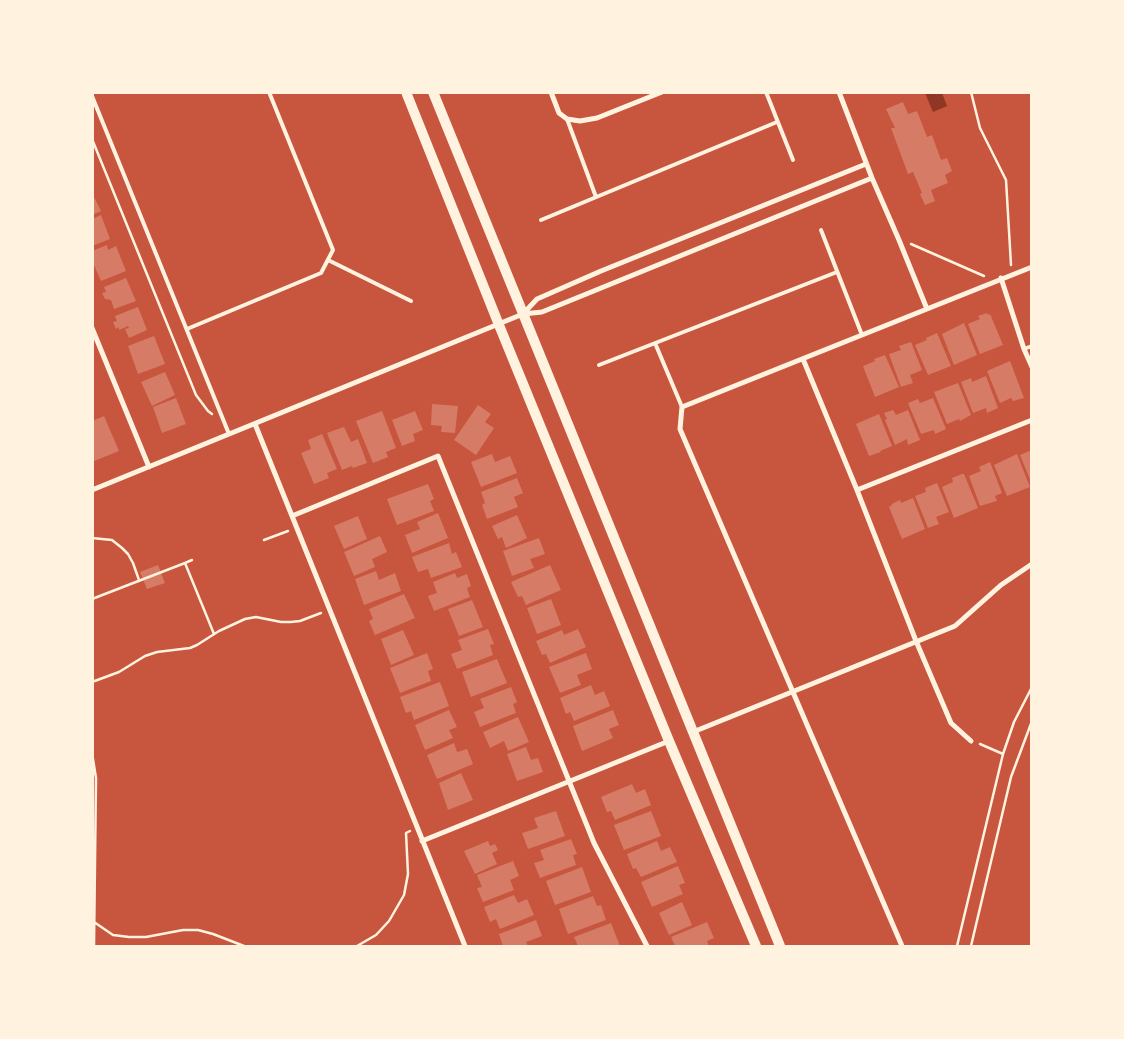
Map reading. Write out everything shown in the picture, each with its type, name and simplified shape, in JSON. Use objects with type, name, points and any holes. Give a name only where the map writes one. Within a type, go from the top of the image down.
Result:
[{"type":"main road","points":[[406,92],[669,741],[756,946]]},
{"type":"main road","points":[[433,92],[780,946]]},
{"type":"street","points":[[551,92],[560,113],[567,119],[580,120],[597,118],[662,92]]},
{"type":"street","points":[[839,92],[866,164],[927,308]]},
{"type":"street","points":[[523,314],[537,299],[866,164]]},
{"type":"street","points":[[92,490],[523,314],[542,312],[872,178]]},
{"type":"street","points":[[902,946],[680,429],[682,407],[1032,267]]},
{"type":"street","points":[[1001,278],[1024,349],[1032,367]]},
{"type":"street","points":[[92,328],[149,467]]},
{"type":"street","points":[[803,359],[916,641],[951,723],[971,740]]},
{"type":"street","points":[[857,490],[1032,420]]},
{"type":"street","points":[[255,424],[465,946]]},
{"type":"street","points":[[292,516],[438,456],[594,844],[647,946]]},
{"type":"street","points":[[692,732],[955,626],[1001,585],[1032,564]]},
{"type":"street","points":[[422,841],[669,741]]},
{"type":"lane","points":[[187,329],[322,273],[333,250],[269,92]]},
{"type":"lane","points":[[766,92],[793,160]]},
{"type":"lane","points":[[92,96],[229,434]]},
{"type":"lane","points":[[567,119],[596,197]]},
{"type":"lane","points":[[541,220],[777,122]]},
{"type":"lane","points":[[821,230],[862,335]]},
{"type":"lane","points":[[328,260],[411,301]]},
{"type":"lane","points":[[599,365],[837,272]]},
{"type":"lane","points":[[655,343],[682,407]]},
{"type":"lane","points":[[1024,349],[1032,346]]},
{"type":"path","points":[[971,92],[980,128],[1006,180],[1012,274]]},
{"type":"path","points":[[92,138],[196,395],[208,411],[224,421]]},
{"type":"path","points":[[899,240],[994,281]]},
{"type":"path","points":[[264,540],[297,528]]},
{"type":"path","points":[[92,538],[112,540],[122,548],[133,563],[139,580]]},
{"type":"path","points":[[92,599],[192,560]]},
{"type":"path","points":[[184,563],[214,634]]},
{"type":"path","points":[[92,682],[129,667],[145,656],[157,652],[190,648],[246,619],[256,617],[291,622],[300,621],[318,614]]},
{"type":"path","points":[[957,946],[1003,754],[1014,722],[1032,687]]},
{"type":"path","points":[[971,946],[1011,777],[1032,721]]},
{"type":"path","points":[[971,740],[1003,754]]},
{"type":"path","points":[[92,753],[95,763],[94,946]]},
{"type":"path","points":[[357,946],[376,935],[389,921],[401,901],[408,874],[406,833],[417,828]]},
{"type":"path","points":[[94,922],[113,935],[146,937],[184,930],[198,930],[244,946]]},
{"type":"shaded area","points":[[925,93],[942,93],[947,106],[933,112]]},
{"type":"building","points":[[903,102],[908,114],[917,111],[927,137],[932,135],[941,160],[947,158],[952,171],[945,175],[948,183],[931,190],[935,201],[925,205],[913,172],[908,174],[891,128],[895,128],[886,109]]},
{"type":"building","points":[[92,193],[101,211],[92,215]]},
{"type":"building","points":[[101,215],[110,239],[92,246],[92,219]]},
{"type":"building","points":[[107,245],[108,250],[116,246],[126,271],[101,281],[93,263],[92,251]]},
{"type":"building","points":[[126,278],[136,301],[114,309],[111,300],[105,299],[102,293],[106,292],[104,287]]},
{"type":"building","points":[[138,307],[147,330],[129,338],[125,329],[129,328],[128,326],[119,330],[119,327],[116,329],[113,322],[117,321],[115,316]]},
{"type":"building","points":[[987,313],[988,315],[990,314],[1003,345],[980,354],[968,324],[980,319],[978,316]]},
{"type":"building","points":[[964,323],[977,355],[954,365],[942,334]]},
{"type":"building","points":[[937,333],[951,366],[928,375],[915,345]]},
{"type":"building","points":[[154,336],[165,364],[138,374],[128,346]]},
{"type":"building","points":[[911,342],[922,370],[910,375],[913,383],[901,387],[889,354],[901,350],[899,346]]},
{"type":"building","points":[[885,355],[899,387],[875,397],[863,366]]},
{"type":"building","points":[[1010,361],[1024,398],[1013,401],[1011,398],[1000,403],[987,371]]},
{"type":"building","points":[[165,372],[175,395],[152,406],[141,382]]},
{"type":"building","points":[[986,376],[998,408],[987,413],[986,408],[973,413],[961,382],[971,378],[972,382]]},
{"type":"building","points":[[958,383],[971,415],[960,421],[959,419],[947,424],[934,392]]},
{"type":"building","points":[[176,398],[186,424],[162,433],[153,407]]},
{"type":"building","points":[[933,398],[946,429],[935,434],[934,430],[921,434],[908,403],[918,399],[920,403]]},
{"type":"building","points":[[432,404],[458,406],[455,433],[441,432],[442,426],[431,425]]},
{"type":"building","points":[[478,405],[491,414],[485,422],[494,428],[476,455],[454,440]]},
{"type":"building","points":[[893,410],[896,415],[908,410],[920,440],[908,445],[907,439],[895,445],[884,413]]},
{"type":"building","points":[[382,411],[396,448],[386,452],[388,457],[373,463],[356,421]]},
{"type":"building","points":[[415,411],[423,430],[413,434],[415,441],[402,446],[392,420]]},
{"type":"building","points":[[879,414],[892,446],[869,456],[856,424]]},
{"type":"building","points":[[104,416],[119,451],[94,461],[92,457],[92,421]]},
{"type":"building","points":[[344,427],[351,442],[358,439],[367,463],[342,470],[327,433]]},
{"type":"building","points":[[322,434],[337,469],[327,473],[329,478],[314,484],[301,453],[311,449],[308,440]]},
{"type":"building","points":[[1032,450],[1032,482],[1031,482],[1020,455]]},
{"type":"building","points":[[492,454],[495,462],[510,456],[517,473],[481,487],[471,462]]},
{"type":"building","points":[[1017,454],[1030,487],[1007,496],[994,465]]},
{"type":"building","points":[[990,462],[1002,493],[995,496],[997,501],[980,506],[969,476],[981,471],[979,467]]},
{"type":"building","points":[[964,474],[978,508],[954,518],[942,487],[953,482],[952,478]]},
{"type":"building","points":[[517,478],[523,493],[514,497],[518,507],[487,519],[482,505],[485,503],[481,492]]},
{"type":"building","points":[[937,483],[949,512],[936,517],[939,524],[928,528],[915,496],[926,492],[925,488]]},
{"type":"building","points":[[428,484],[434,499],[430,501],[434,511],[397,525],[387,499]]},
{"type":"building","points":[[913,498],[925,529],[902,539],[889,507],[900,500],[901,503]]},
{"type":"building","points":[[438,513],[448,538],[412,553],[405,535],[420,529],[417,522]]},
{"type":"building","points":[[517,515],[527,538],[506,548],[502,537],[498,539],[492,526]]},
{"type":"building","points":[[358,516],[367,539],[344,549],[334,526]]},
{"type":"building","points":[[380,536],[387,552],[372,559],[375,567],[354,576],[344,552]]},
{"type":"building","points":[[539,538],[545,554],[530,559],[534,568],[512,576],[503,551]]},
{"type":"building","points":[[449,543],[452,554],[456,552],[462,567],[431,578],[428,569],[418,572],[412,557]]},
{"type":"building","points":[[158,565],[165,583],[147,589],[140,572]]},
{"type":"building","points":[[550,565],[561,590],[526,605],[522,596],[518,597],[511,582]]},
{"type":"building","points":[[376,571],[379,580],[395,573],[401,591],[364,605],[355,579]]},
{"type":"building","points":[[455,573],[457,578],[467,574],[471,586],[467,588],[470,597],[434,611],[428,596],[437,593],[433,582]]},
{"type":"building","points":[[404,594],[415,618],[375,635],[369,621],[373,619],[369,609]]},
{"type":"building","points":[[551,599],[561,625],[537,634],[527,608]]},
{"type":"building","points":[[472,600],[483,627],[459,636],[448,609]]},
{"type":"building","points":[[488,629],[494,644],[490,645],[493,655],[457,669],[451,654],[462,650],[458,640]]},
{"type":"building","points":[[578,629],[586,647],[550,663],[546,654],[542,655],[536,641],[562,630],[564,635]]},
{"type":"building","points":[[403,630],[414,655],[391,665],[381,639]]},
{"type":"building","points":[[427,653],[433,669],[428,671],[431,681],[400,693],[390,668]]},
{"type":"building","points":[[586,653],[592,669],[577,675],[581,685],[560,693],[549,667]]},
{"type":"building","points":[[497,659],[507,683],[471,697],[462,672]]},
{"type":"building","points":[[440,682],[449,706],[414,720],[411,711],[406,713],[400,697]]},
{"type":"building","points":[[591,685],[595,695],[604,691],[610,706],[574,721],[570,712],[566,714],[560,698]]},
{"type":"building","points":[[511,687],[517,702],[513,704],[516,713],[480,727],[474,712],[484,708],[480,699]]},
{"type":"building","points":[[449,710],[457,727],[449,730],[453,738],[425,750],[415,725]]},
{"type":"building","points":[[613,710],[619,725],[609,729],[613,738],[582,751],[573,726]]},
{"type":"building","points":[[518,717],[529,742],[508,751],[504,741],[490,748],[483,732]]},
{"type":"building","points":[[454,743],[457,752],[467,749],[473,764],[437,779],[427,755]]},
{"type":"building","points":[[526,747],[531,760],[538,758],[543,772],[517,781],[507,754]]},
{"type":"building","points":[[461,773],[473,800],[448,810],[439,783]]},
{"type":"building","points":[[632,784],[636,793],[645,789],[651,805],[615,820],[611,811],[607,812],[601,797]]},
{"type":"building","points":[[556,811],[565,836],[528,849],[522,833],[538,828],[534,818]]},
{"type":"building","points":[[651,811],[661,836],[624,850],[614,825]]},
{"type":"building","points":[[571,839],[577,854],[573,855],[576,865],[540,878],[534,863],[544,860],[540,850]]},
{"type":"building","points":[[488,841],[490,846],[495,844],[498,850],[492,853],[497,864],[475,874],[464,851]]},
{"type":"building","points":[[657,841],[661,851],[670,847],[677,862],[641,877],[636,868],[633,869],[627,854]]},
{"type":"building","points":[[513,861],[519,876],[510,880],[514,890],[483,902],[477,888],[482,887],[477,875]]},
{"type":"building","points":[[678,866],[685,883],[679,885],[683,894],[652,907],[641,882]]},
{"type":"building","points":[[582,867],[591,892],[555,905],[546,881]]},
{"type":"building","points":[[514,895],[518,903],[527,899],[534,915],[500,929],[496,919],[490,922],[484,907]]},
{"type":"building","points":[[593,896],[597,906],[601,905],[606,920],[568,934],[559,909]]},
{"type":"building","points":[[682,902],[692,925],[669,935],[659,913]]},
{"type":"building","points":[[536,920],[542,936],[526,942],[528,946],[503,946],[499,934]]},
{"type":"building","points":[[707,922],[714,938],[707,941],[709,946],[675,946],[671,937]]},
{"type":"building","points":[[611,923],[620,946],[578,946],[574,937]]}]
